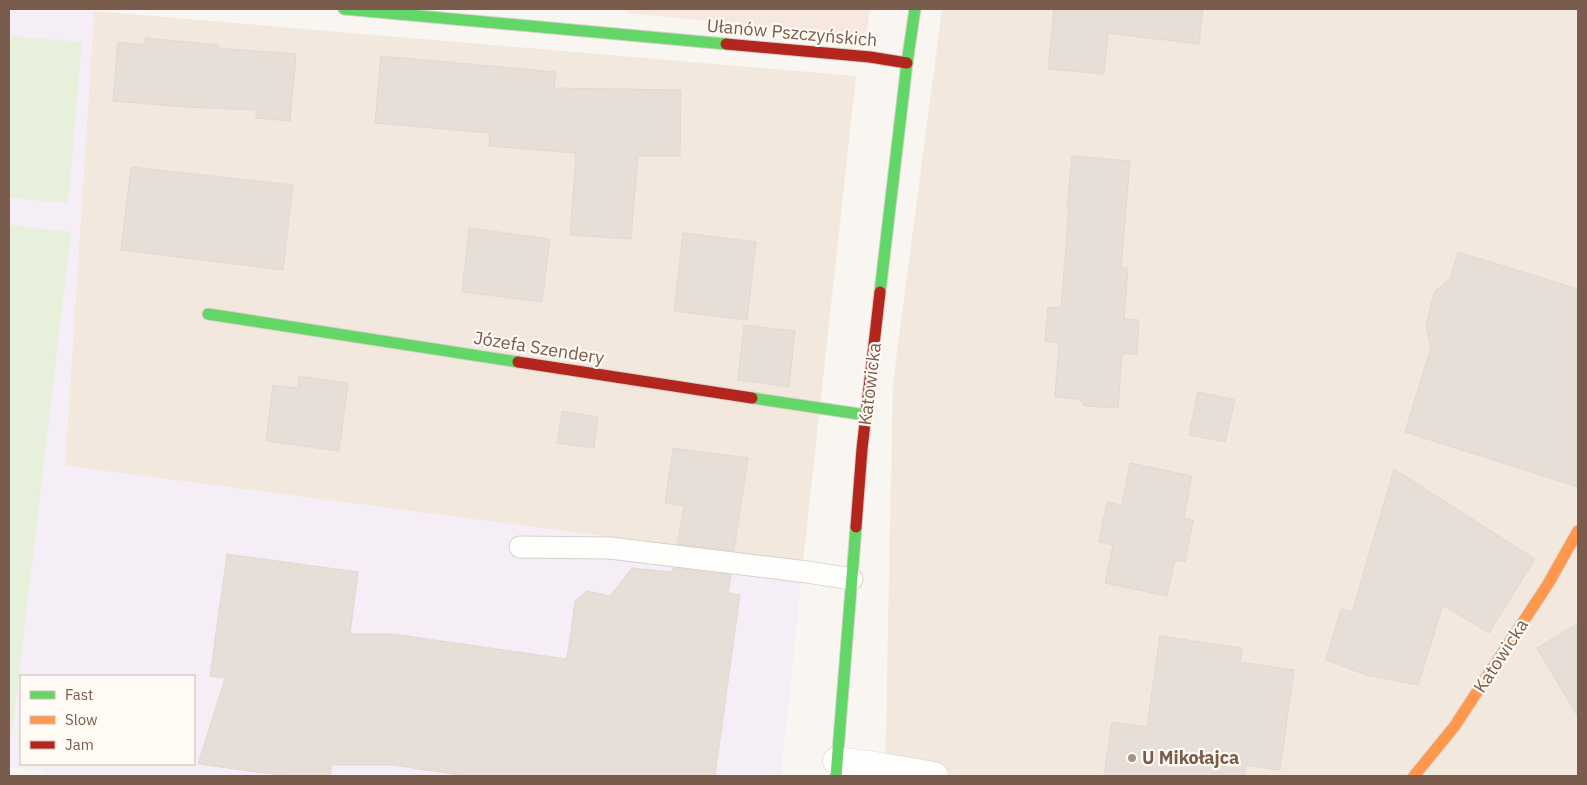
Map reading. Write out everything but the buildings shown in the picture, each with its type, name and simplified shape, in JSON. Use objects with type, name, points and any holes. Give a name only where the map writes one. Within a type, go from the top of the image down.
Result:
[{"type":"street","name":"Ułanów Pszczyńskich","points":[[344,9],[870,57],[907,62]]},
{"type":"street","name":"Katowicka","points":[[915,9],[907,62],[866,415],[837,769],[882,767],[934,776]]},
{"type":"street","name":"Józefa Szendery","points":[[208,314],[866,415]]},
{"type":"street","name":"Katowicka","points":[[1414,776],[1454,727],[1548,584],[1578,531]]},
{"type":"lane","points":[[520,547],[610,548],[852,579]]},
{"type":"shaded area","points":[[9,9],[77,9],[94,11],[65,466],[803,562],[781,776],[45,776],[41,771],[9,767]]},
{"type":"shaded area","points":[[628,9],[870,9],[866,36],[627,13]]},
{"type":"shaded area","points":[[942,9],[1578,9],[1578,776],[885,776],[893,383]]},
{"type":"shaded area","points":[[94,11],[856,76],[803,562],[65,466]]},
{"type":"green space","points":[[9,36],[82,42],[68,203],[9,198]]},
{"type":"green space","points":[[9,225],[71,232],[12,734],[9,733]]},
{"type":"traffic: fast","points":[[344,9],[726,44]]},
{"type":"traffic: fast","points":[[880,292],[915,9]]},
{"type":"traffic: fast","points":[[208,314],[518,362]]},
{"type":"traffic: fast","points":[[752,398],[866,415]]},
{"type":"traffic: fast","points":[[836,776],[856,527]]},
{"type":"traffic: slow","points":[[1414,776],[1454,727],[1548,584],[1578,531]]},
{"type":"traffic: jam","points":[[726,44],[870,57],[907,63]]},
{"type":"traffic: jam","points":[[856,527],[862,449],[880,292]]},
{"type":"traffic: jam","points":[[518,362],[752,398]]},
{"type":"place","name":"U Mikołajca","points":[[1132,758]]}]
